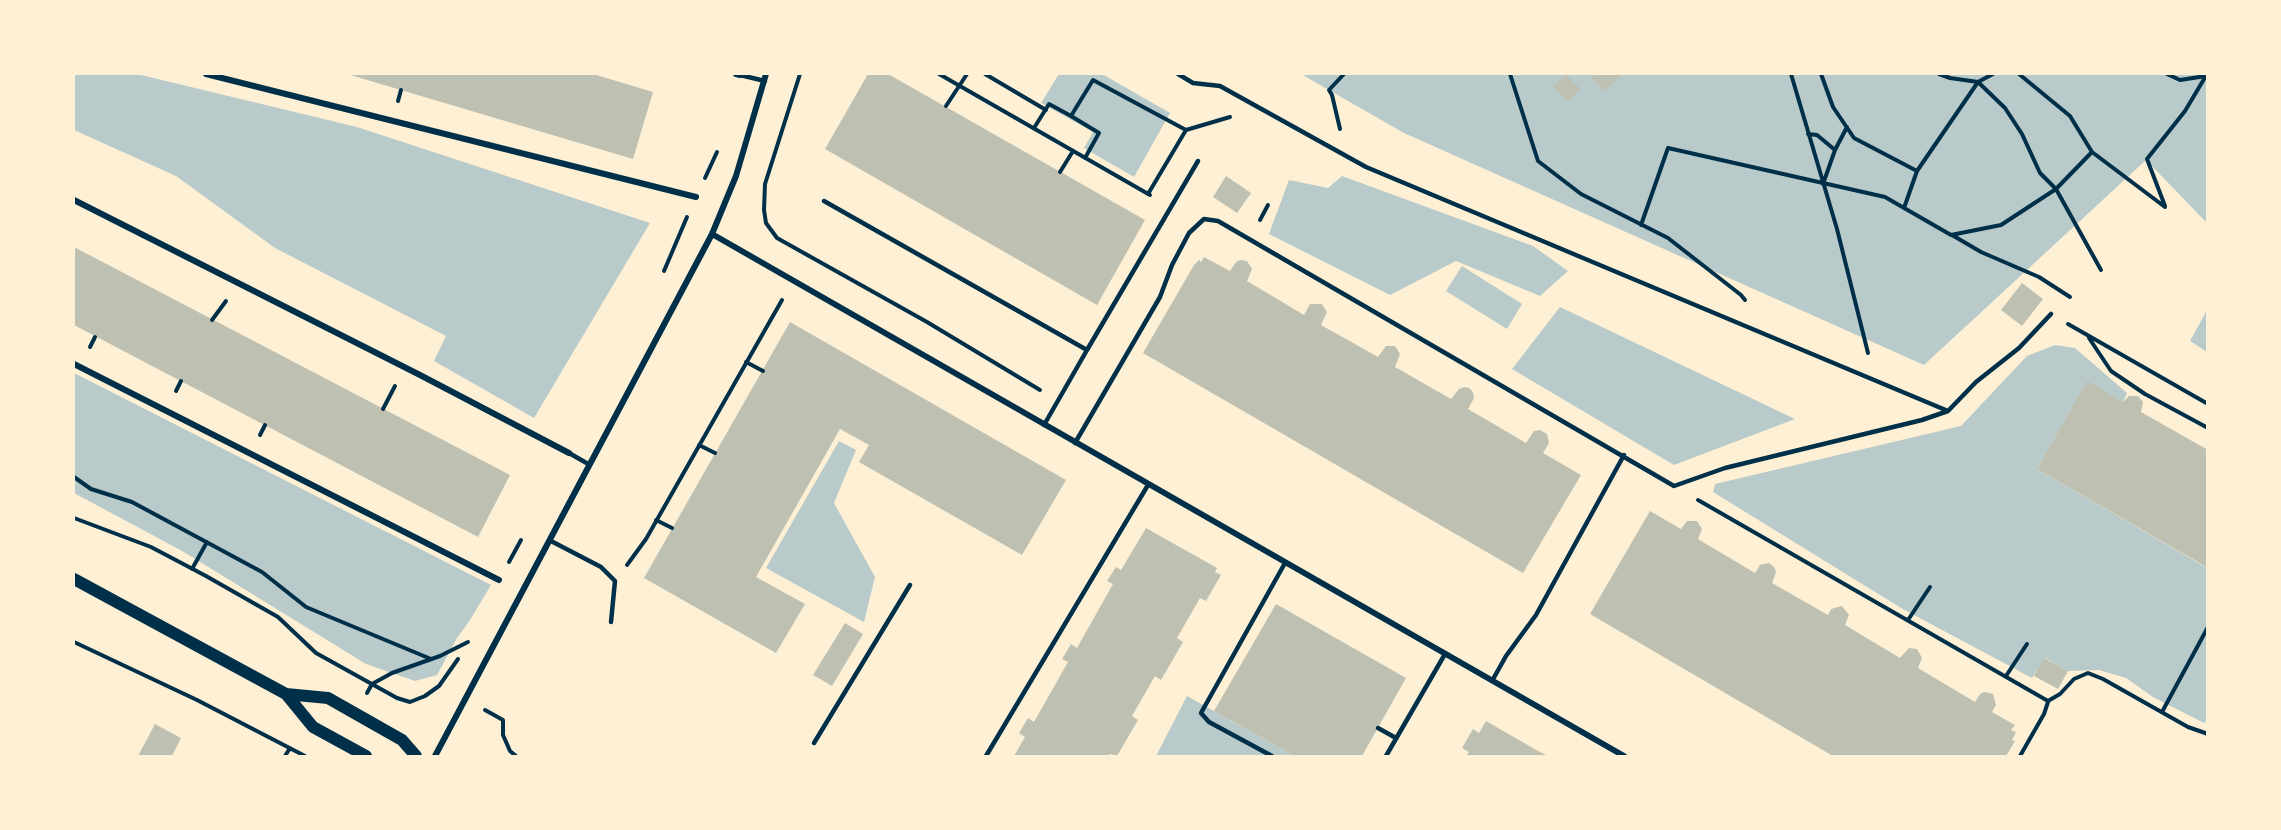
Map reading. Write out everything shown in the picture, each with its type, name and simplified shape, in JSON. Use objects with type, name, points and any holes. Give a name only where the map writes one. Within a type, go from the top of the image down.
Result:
[{"type":"main road","points":[[74,579],[286,694],[313,727],[366,756]]},
{"type":"main road","points":[[286,694],[328,698],[402,740],[416,756]]},
{"type":"street","points":[[206,74],[696,197]]},
{"type":"street","points":[[435,756],[712,234],[736,176],[766,77]]},
{"type":"street","points":[[74,200],[569,453]]},
{"type":"street","points":[[712,234],[1623,756]]},
{"type":"street","points":[[74,364],[499,580]]},
{"type":"lane","points":[[738,74],[766,77]]},
{"type":"lane","points":[[1178,74],[1193,83],[1220,86],[1377,172],[1948,411]]},
{"type":"lane","points":[[1044,425],[1198,161]]},
{"type":"lane","points":[[824,201],[1087,350]]},
{"type":"lane","points":[[1075,443],[1160,297],[1172,265],[1189,233],[1204,219],[1218,221],[1674,486],[1725,468],[1922,420],[1948,411],[1976,382],[2019,348],[2051,314]]},
{"type":"lane","points":[[569,453],[591,465]]},
{"type":"lane","points":[[1492,681],[1506,656],[1536,615],[1624,455]]},
{"type":"lane","points":[[986,756],[1148,485]]},
{"type":"lane","points":[[551,541],[601,567],[615,581],[611,622]]},
{"type":"lane","points":[[1272,756],[1209,722],[1201,713],[1285,562]]},
{"type":"lane","points":[[814,743],[910,585]]},
{"type":"lane","points":[[1386,756],[1444,654]]},
{"type":"lane","points":[[1378,728],[1396,738]]},
{"type":"path","points":[[800,74],[765,184],[766,223],[777,238],[927,322],[1058,400]]},
{"type":"path","points":[[939,74],[1171,207]]},
{"type":"path","points":[[946,106],[967,74]]},
{"type":"path","points":[[985,74],[1046,110]]},
{"type":"path","points":[[1335,150],[1341,128],[1329,90],[1344,74]]},
{"type":"path","points":[[1510,74],[1538,161],[1581,194],[1668,238],[1741,295],[1769,336]]},
{"type":"path","points":[[1791,74],[1837,230],[1874,380]]},
{"type":"path","points":[[1821,74],[1833,107],[1854,138],[1917,171]]},
{"type":"path","points":[[1939,74],[1978,82],[2005,108],[2022,134],[2040,173],[2056,189],[2101,270]]},
{"type":"path","points":[[1904,208],[1917,171],[1978,82],[1993,74]]},
{"type":"path","points":[[2019,74],[2070,116],[2092,152],[2165,207],[2147,159],[2185,111],[2207,75]]},
{"type":"path","points":[[2167,74],[2180,80],[2190,80],[2207,75]]},
{"type":"path","points":[[1071,117],[1093,80],[1186,130]]},
{"type":"path","points":[[1034,128],[1049,104],[1099,133],[1085,158]]},
{"type":"path","points":[[1148,194],[1186,130],[1230,117]]},
{"type":"path","points":[[1823,185],[1835,150],[1847,128]]},
{"type":"path","points":[[1808,134],[1817,135],[1835,150]]},
{"type":"path","points":[[1641,225],[1668,148],[1823,185],[1886,197],[1981,252],[2039,277],[2070,297]]},
{"type":"path","points":[[662,276],[718,149]]},
{"type":"path","points":[[1060,172],[1074,151]]},
{"type":"path","points":[[1951,235],[2001,225],[2056,189],[2092,152]]},
{"type":"path","points":[[615,581],[646,539],[794,281]]},
{"type":"path","points":[[2051,314],[2208,404]]},
{"type":"path","points":[[2088,335],[2111,371],[2145,394],[2208,428]]},
{"type":"path","points":[[747,362],[763,371]]},
{"type":"path","points":[[699,445],[715,453]]},
{"type":"path","points":[[74,477],[91,489],[132,502],[262,572],[306,607],[431,659]]},
{"type":"path","points":[[1674,486],[2049,701]]},
{"type":"path","points":[[74,518],[151,547],[192,569],[278,617],[316,652],[397,698],[410,702],[425,696],[439,686],[459,658]]},
{"type":"path","points":[[656,520],[672,528]]},
{"type":"path","points":[[499,580],[526,531]]},
{"type":"path","points":[[192,569],[207,542]]},
{"type":"path","points":[[1908,620],[1930,587]]},
{"type":"path","points":[[2162,712],[2208,627]]},
{"type":"path","points":[[74,642],[197,700],[305,756]]},
{"type":"path","points":[[372,684],[392,673],[468,642],[464,650]]},
{"type":"path","points":[[2006,676],[2027,644]]},
{"type":"path","points":[[2020,756],[2049,701],[2060,694],[2074,678],[2088,673],[2103,679],[2188,727],[2208,734]]},
{"type":"path","points":[[503,720],[503,735],[510,751],[516,756]]},
{"type":"path","points":[[285,756],[290,748]]},
{"type":"shaded area","points":[[74,74],[137,74],[357,127],[650,223],[534,418],[434,361],[446,336],[275,248],[176,176],[74,130]]},
{"type":"shaded area","points":[[1059,74],[1102,74],[1170,113],[1134,177],[1084,148],[1093,132],[1041,103]]},
{"type":"shaded area","points":[[1301,74],[2207,74],[2207,223],[2146,160],[1924,365],[1404,133]]},
{"type":"shaded area","points":[[1342,176],[1533,246],[1568,271],[1540,296],[1456,261],[1390,295],[1269,234],[1289,180],[1328,188]]},
{"type":"shaded area","points":[[1462,266],[1522,304],[1507,329],[1446,291]]},
{"type":"shaded area","points":[[1560,307],[1795,419],[1674,465],[1512,369]]},
{"type":"shaded area","points":[[2207,310],[2207,352],[2190,341]]},
{"type":"shaded area","points":[[2055,345],[2075,348],[2127,393],[2123,402],[2087,382],[2037,469],[2207,568],[2207,720],[2204,723],[2153,697],[2126,678],[2099,670],[2068,671],[2045,658],[2032,678],[1901,608],[1713,492],[1715,484],[1961,426],[2027,356]]},
{"type":"shaded area","points":[[74,373],[491,585],[457,638],[437,675],[415,681],[366,664],[184,552],[74,493]]},
{"type":"shaded area","points":[[839,441],[856,450],[834,503],[875,577],[864,622],[766,568]]},
{"type":"shaded area","points":[[1187,696],[1205,706],[1294,756],[1156,756]]},
{"type":"building","points":[[347,74],[593,74],[653,92],[633,159]]},
{"type":"building","points":[[868,74],[888,74],[1145,220],[1097,305],[825,149]]},
{"type":"building","points":[[1566,74],[1580,89],[1568,101],[1553,87]]},
{"type":"building","points":[[1595,74],[1622,74],[1605,91],[1591,78]]},
{"type":"building","points":[[1226,176],[1251,193],[1237,213],[1213,197]]},
{"type":"building","points":[[74,247],[510,475],[478,537],[74,325]]},
{"type":"building","points":[[1204,257],[1230,271],[1236,262],[1247,261],[1252,269],[1247,281],[1304,315],[1310,304],[1322,304],[1327,312],[1321,325],[1378,357],[1386,346],[1395,346],[1400,354],[1395,367],[1451,399],[1459,389],[1469,388],[1474,398],[1468,409],[1526,443],[1534,431],[1540,430],[1547,434],[1549,443],[1543,453],[1581,475],[1523,573],[1143,353],[1194,265],[1199,260],[1201,262]]},
{"type":"building","points":[[2022,283],[2043,299],[2022,326],[2001,310]]},
{"type":"building","points":[[790,322],[1066,480],[1022,555],[859,462],[869,445],[840,429],[756,577],[805,604],[776,653],[644,578]]},
{"type":"building","points":[[2087,381],[2123,402],[2129,396],[2138,396],[2143,402],[2141,412],[2208,450],[2208,568],[2037,469]]},
{"type":"building","points":[[1650,511],[1681,529],[1687,521],[1697,521],[1702,529],[1698,539],[1755,573],[1760,565],[1769,563],[1776,572],[1772,583],[1828,615],[1831,609],[1842,606],[1849,615],[1845,625],[1900,658],[1909,648],[1917,649],[1922,658],[1918,668],[1975,702],[1984,692],[1993,694],[1996,705],[1992,712],[2015,725],[2011,730],[2016,732],[2012,740],[2015,741],[2006,756],[1833,756],[1590,614]]},
{"type":"building","points":[[1146,528],[1217,568],[1215,572],[1221,575],[1206,601],[1200,598],[1177,638],[1183,642],[1161,680],[1155,676],[1132,716],[1138,720],[1117,756],[1110,754],[1108,756],[1014,756],[1025,737],[1019,733],[1028,718],[1034,722],[1068,662],[1062,659],[1071,644],[1077,648],[1113,584],[1107,581],[1116,567],[1121,570]]},
{"type":"building","points":[[1276,604],[1406,678],[1362,756],[1294,756],[1214,711]]},
{"type":"building","points":[[845,623],[863,634],[832,686],[813,675]]},
{"type":"building","points":[[2044,658],[2068,671],[2058,689],[2034,676]]},
{"type":"building","points":[[1486,721],[1548,756],[1466,756],[1469,752],[1462,748],[1473,729],[1479,733]]},
{"type":"building","points":[[155,724],[181,738],[172,756],[138,756]]}]
